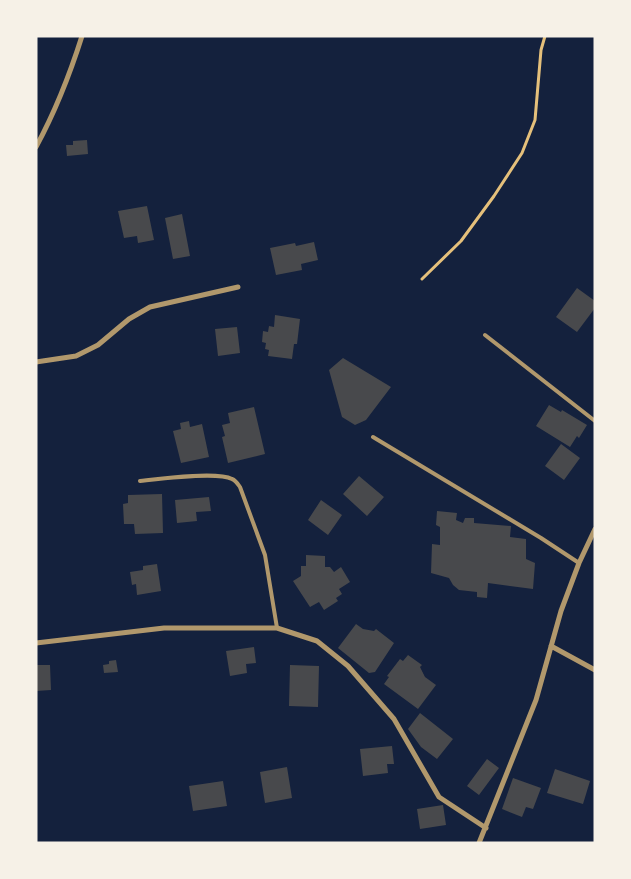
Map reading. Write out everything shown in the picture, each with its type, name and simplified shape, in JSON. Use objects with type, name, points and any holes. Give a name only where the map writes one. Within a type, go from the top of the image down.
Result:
[{"type":"street","points":[[36,147],[46,130],[73,65],[82,36]]},
{"type":"street","points":[[36,362],[76,356],[98,345],[129,319],[150,307],[238,287]]},
{"type":"street","points":[[479,843],[536,700],[561,611],[579,563],[595,529]]},
{"type":"street","points":[[36,643],[164,628],[277,628],[317,641],[348,666],[394,718],[439,798],[486,828]]},
{"type":"street","points":[[551,646],[595,670]]},
{"type":"lane","points":[[484,335],[595,420]]},
{"type":"lane","points":[[373,437],[542,538],[579,563]]},
{"type":"lane","points":[[140,482],[175,477],[222,476],[232,479],[240,487],[266,554],[277,628]]},
{"type":"path","points":[[422,279],[461,241],[522,153],[534,120],[541,50],[545,36]]},
{"type":"building","points":[[87,140],[88,154],[67,156],[66,145],[73,145],[73,141]]},
{"type":"building","points":[[147,206],[154,240],[138,243],[137,236],[124,238],[118,211]]},
{"type":"building","points":[[182,214],[190,256],[173,259],[165,218]]},
{"type":"building","points":[[314,242],[318,260],[301,264],[302,270],[276,275],[270,248],[295,243],[296,246]]},
{"type":"building","points":[[577,288],[595,301],[595,308],[577,332],[556,317]]},
{"type":"building","points":[[275,315],[300,319],[297,344],[294,344],[292,359],[268,356],[269,350],[265,349],[266,343],[262,342],[263,331],[268,332],[269,326],[274,327]]},
{"type":"building","points":[[237,327],[240,353],[218,356],[215,329]]},
{"type":"building","points":[[343,358],[391,387],[366,420],[355,425],[342,417],[329,370]]},
{"type":"building","points":[[549,405],[561,412],[562,410],[587,425],[579,438],[577,436],[570,447],[536,426]]},
{"type":"building","points":[[254,407],[265,454],[228,463],[222,437],[225,436],[222,425],[230,423],[228,413]]},
{"type":"building","points":[[189,421],[190,427],[202,424],[209,457],[181,463],[173,431],[181,429],[180,423]]},
{"type":"building","points":[[561,444],[580,458],[564,480],[545,466]]},
{"type":"building","points":[[359,476],[384,497],[367,516],[343,494]]},
{"type":"building","points":[[162,494],[163,533],[135,534],[134,524],[124,524],[123,504],[128,503],[128,495]]},
{"type":"building","points":[[209,497],[211,511],[196,512],[197,521],[177,523],[175,500]]},
{"type":"building","points":[[321,500],[342,515],[328,535],[308,520]]},
{"type":"building","points":[[437,511],[457,513],[456,520],[463,523],[465,518],[474,518],[474,523],[511,526],[510,537],[526,539],[526,559],[535,563],[533,589],[488,583],[487,598],[477,597],[477,592],[459,590],[449,578],[431,573],[432,544],[440,545],[440,527],[436,525]]},
{"type":"building","points":[[306,555],[325,556],[325,567],[330,567],[334,572],[341,567],[350,582],[339,589],[342,594],[336,598],[338,601],[324,610],[319,602],[310,607],[293,581],[301,576],[301,566],[306,566]]},
{"type":"building","points":[[157,564],[161,591],[137,595],[136,584],[132,585],[130,572],[143,570],[143,566]]},
{"type":"building","points":[[356,624],[363,629],[374,631],[376,629],[394,643],[375,672],[369,673],[338,648]]},
{"type":"building","points":[[254,647],[256,663],[246,664],[247,673],[230,676],[226,651]]},
{"type":"building","points":[[408,655],[422,665],[420,667],[425,677],[436,685],[418,709],[384,684],[389,677],[387,676],[400,659],[403,661]]},
{"type":"building","points":[[116,660],[118,672],[104,673],[103,665],[109,664],[109,661]]},
{"type":"building","points":[[36,665],[50,665],[51,690],[36,691]]},
{"type":"building","points":[[290,665],[319,666],[318,707],[289,706]]},
{"type":"building","points":[[420,713],[453,739],[437,759],[421,747],[408,729]]},
{"type":"building","points":[[392,746],[394,764],[387,764],[388,773],[363,776],[360,749]]},
{"type":"building","points":[[487,759],[499,768],[479,795],[467,786]]},
{"type":"building","points":[[287,767],[292,798],[265,803],[260,772]]},
{"type":"building","points":[[555,769],[590,781],[583,804],[547,793]]},
{"type":"building","points":[[513,778],[541,788],[533,809],[526,807],[522,817],[502,809]]},
{"type":"building","points":[[223,781],[227,806],[193,811],[189,786]]},
{"type":"building","points":[[443,805],[446,825],[420,829],[417,809]]}]
